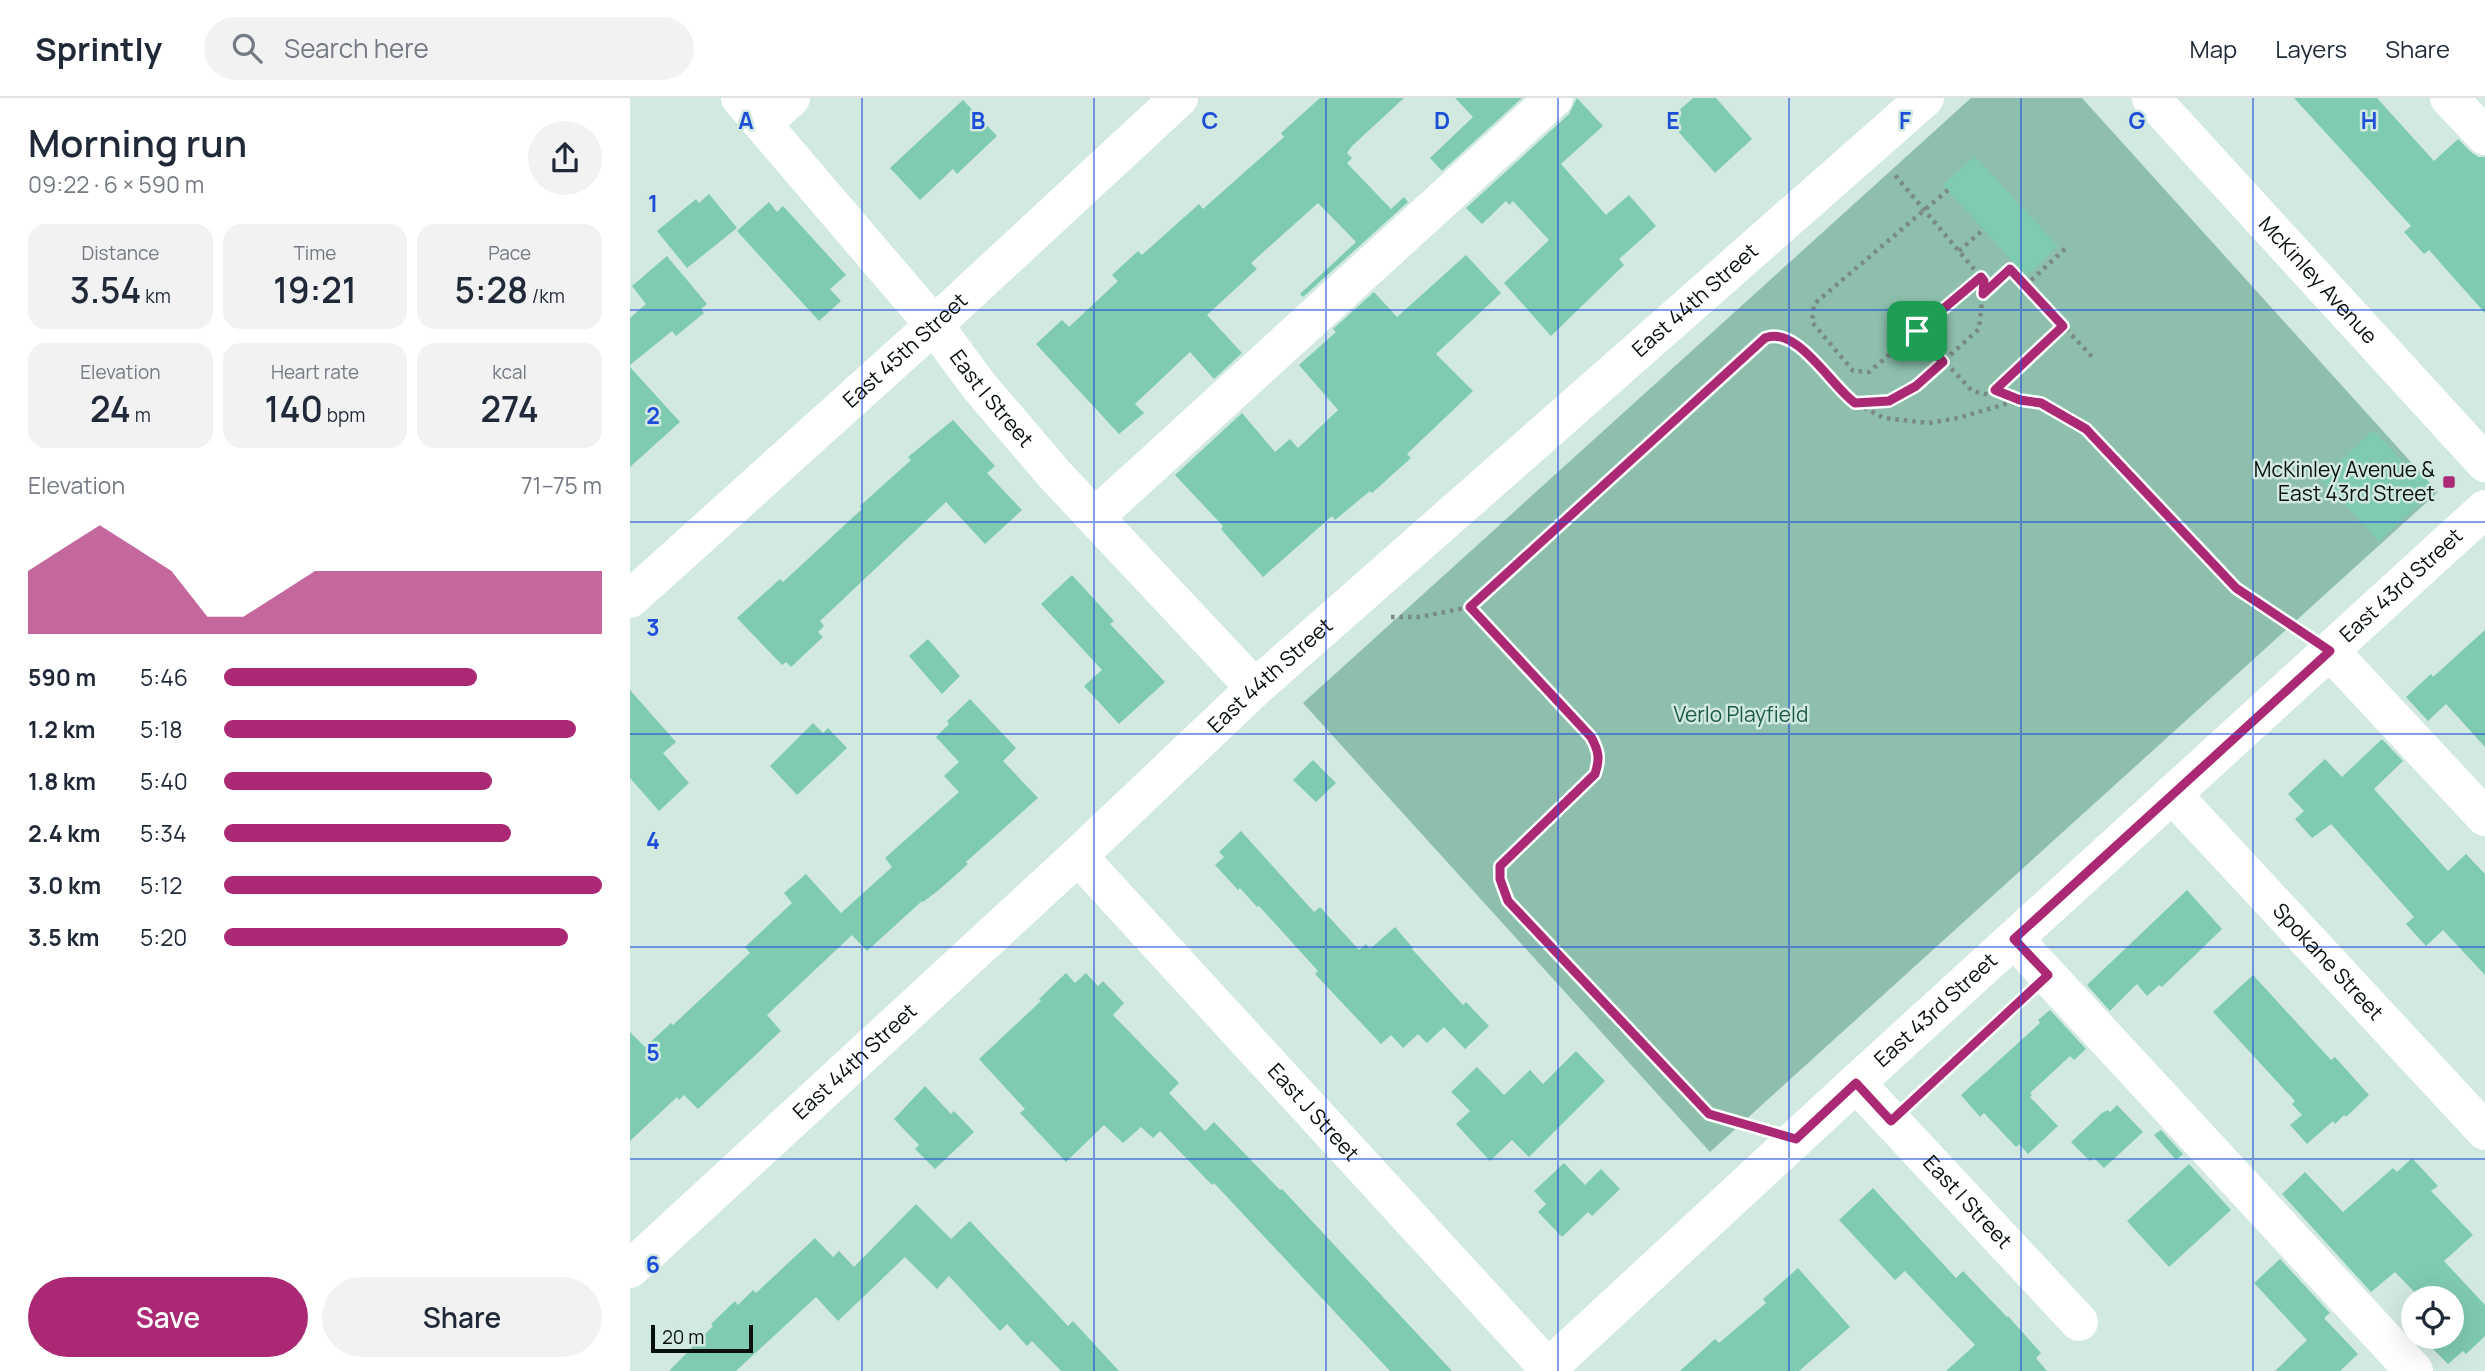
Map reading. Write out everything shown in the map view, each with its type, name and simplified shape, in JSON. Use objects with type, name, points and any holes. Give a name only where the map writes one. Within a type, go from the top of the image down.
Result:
[{"type":"street","points":[[752,111],[791,98]]},
{"type":"street","name":"East 45th Street","points":[[630,600],[934,326],[1179,98]]},
{"type":"street","points":[[1095,517],[1554,98]]},
{"type":"street","name":"East 44th Street","points":[[630,1269],[1078,856],[1255,688],[1925,98]]},
{"type":"street","name":"McKinley Avenue","points":[[2151,98],[2485,463]]},
{"type":"street","points":[[2449,98],[2485,136]]},
{"type":"street","name":"East I Street","points":[[752,111],[934,326],[979,386],[1055,475],[1255,688]]},
{"type":"street","name":"East 43rd Street","points":[[1547,1369],[2485,509]]},
{"type":"street","points":[[2330,651],[2485,817]]},
{"type":"street","name":"Spokane Street","points":[[2172,794],[2485,1131]]},
{"type":"street","name":"East J Street","points":[[1078,856],[1547,1369]]},
{"type":"street","points":[[2014,939],[2414,1371]]},
{"type":"street","name":"East I Street","points":[[1856,1083],[2079,1321]]},
{"type":"path","points":[[1855,403],[1889,401],[1916,386],[1979,329],[1984,281],[1870,146]]},
{"type":"path","points":[[1948,190],[1814,304],[1812,322],[1853,370],[1869,372],[1981,277]]},
{"type":"path","points":[[1959,251],[1983,229]]},
{"type":"path","points":[[2025,286],[2067,247]]},
{"type":"path","points":[[1983,294],[2010,269],[2095,360]]},
{"type":"path","points":[[1917,331],[1972,391],[1990,395],[2063,326]]},
{"type":"path","points":[[1390,617],[1420,617],[1470,607],[1765,338],[1774,334],[1800,347],[1855,403],[1884,418],[1929,423],[1958,418],[2020,400]]},
{"type":"path","points":[[1995,390],[2020,400],[2041,403],[2086,429],[2236,588],[2330,651]]},
{"type":"path","points":[[1470,607],[1591,737],[1598,748],[1600,760],[1595,774],[1500,866],[1500,879],[1508,901],[1709,1114],[1796,1139]]},
{"type":"path","points":[[1891,1121],[2048,975]]},
{"type":"green space","name":"Verlo Playfield","points":[[1971,98],[2082,98],[2438,492],[1710,1152],[1303,703]]},
{"type":"building","points":[[1320,98],[1404,98],[1352,146],[1347,153],[1352,158],[1347,163],[1391,209],[1404,197],[1408,202],[1303,297],[1300,294],[1356,242],[1318,203],[1251,263],[1257,269],[1207,315],[1242,353],[1214,379],[1190,352],[1135,404],[1144,413],[1119,434],[1036,344],[1062,320],[1069,327],[1118,281],[1112,275],[1138,251],[1142,255],[1199,204],[1203,209],[1284,137],[1281,133]]},
{"type":"building","points":[[1455,98],[1522,98],[1442,171],[1430,158],[1473,117]]},
{"type":"building","points":[[1577,98],[1603,126],[1561,164],[1606,215],[1629,195],[1656,226],[1619,259],[1624,265],[1551,336],[1504,283],[1549,240],[1513,201],[1509,205],[1506,201],[1482,224],[1466,208],[1569,114]]},
{"type":"building","points":[[1693,98],[1716,98],[1752,139],[1715,173],[1668,120]]},
{"type":"building","points":[[2294,98],[2377,98],[2434,161],[2458,139],[2478,157],[2485,157],[2485,313],[2429,250],[2424,254],[2404,232],[2411,226]]},
{"type":"building","points":[[963,100],[997,136],[957,174],[953,169],[920,200],[890,168]]},
{"type":"building","points":[[1975,156],[2058,246],[2026,276],[1943,185]]},
{"type":"building","points":[[709,194],[737,228],[687,268],[657,231],[696,199],[699,203]]},
{"type":"building","points":[[769,202],[777,212],[783,206],[846,275],[830,289],[841,301],[819,321],[737,231]]},
{"type":"building","points":[[1466,255],[1501,293],[1436,354],[1473,391],[1407,454],[1411,458],[1372,493],[1370,491],[1335,520],[1332,516],[1263,577],[1221,529],[1223,526],[1175,475],[1242,413],[1275,452],[1290,439],[1298,448],[1338,410],[1299,365],[1336,332],[1333,329],[1374,292],[1397,317]]},
{"type":"building","points":[[667,256],[707,304],[701,309],[704,313],[676,336],[672,331],[630,365],[630,318],[646,304],[632,286]]},
{"type":"building","points":[[630,367],[680,422],[630,467]]},
{"type":"building","points":[[953,420],[995,466],[987,473],[1022,510],[985,544],[946,502],[820,621],[824,626],[818,632],[823,637],[791,667],[786,662],[782,665],[737,618],[780,579],[783,582],[862,509],[860,506],[911,460],[908,457]]},
{"type":"building","points":[[2373,430],[2405,464],[2408,461],[2435,489],[2379,541],[2321,480]]},
{"type":"building","points":[[1072,575],[1114,621],[1110,624],[1165,682],[1119,724],[1084,686],[1102,670],[1041,604]]},
{"type":"building","points":[[2485,630],[2485,747],[2446,704],[2428,721],[2406,697],[2431,674],[2433,677]]},
{"type":"building","points":[[928,639],[960,676],[942,694],[909,656]]},
{"type":"building","points":[[630,690],[676,742],[663,753],[689,783],[659,811],[630,778]]},
{"type":"building","points":[[970,699],[1016,748],[1003,761],[1038,798],[966,862],[968,864],[867,951],[852,935],[767,1015],[781,1031],[698,1109],[684,1095],[679,1100],[677,1097],[630,1141],[630,1032],[645,1047],[671,1023],[673,1025],[750,953],[745,947],[792,903],[784,893],[806,874],[841,913],[892,867],[885,858],[959,792],[944,776],[959,762],[936,737],[949,724],[947,721]]},
{"type":"building","points":[[813,723],[823,733],[828,728],[847,748],[797,795],[770,766]]},
{"type":"building","points":[[2382,739],[2403,761],[2374,789],[2448,871],[2466,854],[2485,874],[2485,975],[2443,930],[2426,946],[2406,924],[2414,917],[2331,824],[2312,838],[2295,819],[2304,811],[2288,794],[2325,759],[2342,777]]},
{"type":"building","points":[[1313,760],[1336,783],[1316,802],[1293,780]]},
{"type":"building","points":[[1241,831],[1314,912],[1320,907],[1359,950],[1366,944],[1370,949],[1395,927],[1463,1005],[1466,1002],[1489,1026],[1465,1049],[1444,1027],[1427,1043],[1418,1034],[1403,1048],[1391,1035],[1381,1044],[1315,974],[1318,971],[1259,906],[1257,907],[1240,888],[1238,890],[1215,865],[1224,857],[1219,852]]},
{"type":"building","points":[[2187,890],[2222,929],[2162,987],[2159,985],[2147,996],[2137,984],[2110,1011],[2087,985]]},
{"type":"building","points":[[1066,973],[1075,983],[1086,973],[1098,986],[1103,981],[1124,1003],[1113,1015],[1179,1083],[1169,1093],[1205,1131],[1214,1122],[1280,1190],[1282,1189],[1452,1371],[1390,1371],[1214,1183],[1212,1185],[1160,1131],[1153,1138],[1141,1127],[1123,1143],[1104,1125],[1066,1162],[1020,1113],[1025,1109],[979,1059],[1041,1001],[1039,999]]},
{"type":"building","points":[[2253,975],[2331,1060],[2335,1057],[2369,1095],[2346,1117],[2344,1115],[2335,1124],[2333,1121],[2307,1144],[2290,1125],[2302,1115],[2292,1104],[2295,1101],[2213,1012]]},
{"type":"building","points":[[2050,1010],[2086,1049],[2074,1060],[2070,1056],[2030,1093],[2030,1097],[2058,1126],[2028,1154],[2019,1144],[2016,1147],[1984,1113],[1980,1117],[1961,1095],[2040,1023],[2038,1020]]},
{"type":"building","points":[[1576,1051],[1605,1081],[1529,1157],[1512,1140],[1490,1161],[1456,1124],[1470,1111],[1451,1092],[1477,1067],[1504,1095],[1530,1070],[1543,1084]]},
{"type":"building","points":[[925,1086],[951,1114],[954,1111],[974,1132],[935,1169],[915,1149],[919,1145],[894,1119]]},
{"type":"building","points":[[2117,1105],[2143,1132],[2104,1168],[2094,1158],[2090,1161],[2071,1142],[2102,1113],[2108,1110],[2110,1112]]},
{"type":"building","points":[[2161,1130],[2183,1154],[2176,1160],[2154,1135]]},
{"type":"building","points":[[2412,1158],[2438,1186],[2431,1191],[2473,1235],[2444,1261],[2485,1305],[2485,1336],[2466,1354],[2463,1351],[2448,1364],[2433,1349],[2464,1349],[2464,1286],[2408,1286],[2395,1272],[2371,1292],[2282,1194],[2305,1172],[2343,1212],[2393,1168],[2397,1172]]},
{"type":"building","points":[[1564,1163],[1585,1185],[1601,1169],[1620,1189],[1592,1216],[1588,1212],[1562,1237],[1538,1212],[1546,1204],[1534,1191]]},
{"type":"building","points":[[2189,1164],[2231,1210],[2169,1267],[2127,1221]]},
{"type":"building","points":[[1873,1188],[1956,1278],[1963,1271],[2008,1316],[2041,1353],[2036,1358],[2047,1371],[1946,1371],[1975,1345],[1905,1271],[1895,1280],[1839,1220]]},
{"type":"building","points":[[916,1204],[951,1239],[970,1221],[1068,1326],[1073,1321],[1119,1371],[1061,1371],[1032,1341],[1027,1346],[1007,1324],[1000,1331],[949,1276],[937,1289],[905,1257],[838,1321],[816,1297],[736,1371],[669,1371],[735,1301],[738,1305],[753,1290],[756,1293],[815,1238],[833,1257],[839,1251],[854,1267]]},
{"type":"building","points":[[2280,1259],[2330,1313],[2324,1318],[2358,1354],[2340,1371],[2275,1371],[2307,1340],[2254,1283]]},
{"type":"building","points":[[1798,1268],[1850,1327],[1799,1371],[1680,1371],[1715,1339],[1719,1343],[1766,1303],[1763,1299]]},
{"type":"place","name":"McKinley Avenue & East 43rd Street","points":[[2449,482]]},
{"type":"route","points":[[2010,269],[2063,326],[1995,390],[2020,400],[2041,403],[2086,429],[2236,588],[2330,651],[2014,939],[2048,975],[1891,1121],[1856,1083],[1796,1139],[1709,1114],[1508,901],[1500,879],[1500,866],[1595,774],[1600,760],[1598,748],[1591,737],[1470,607],[1765,338],[1774,334],[1800,347],[1855,403],[1889,401],[1916,386],[1943,362],[1917,331],[1981,277],[1984,281],[1983,294],[2010,269]]}]
